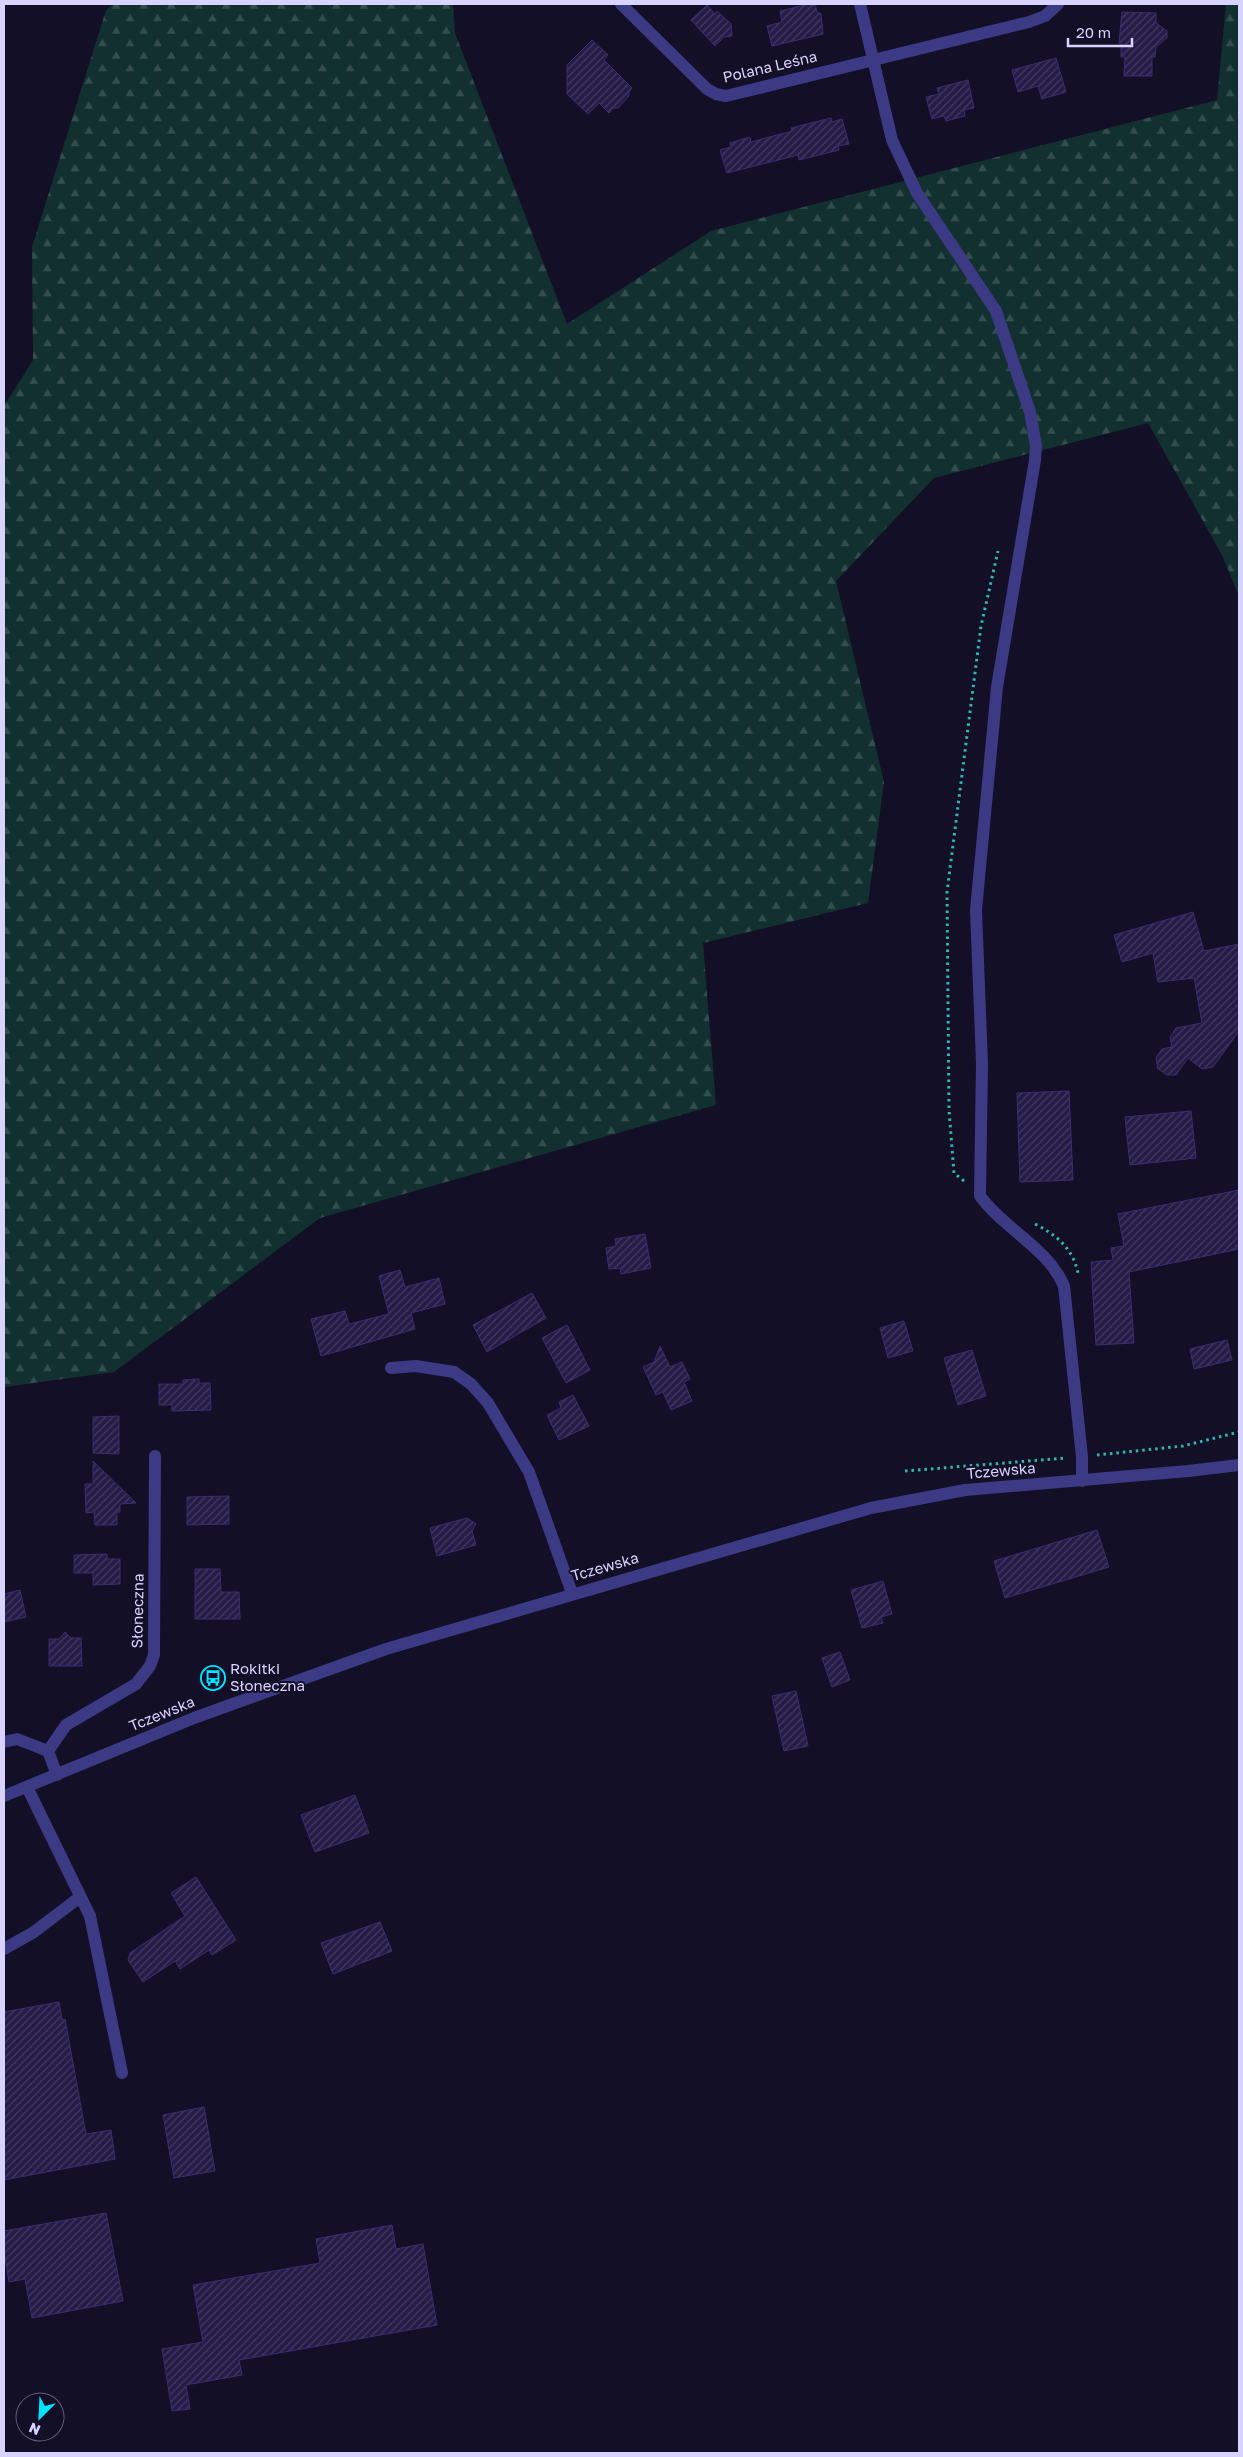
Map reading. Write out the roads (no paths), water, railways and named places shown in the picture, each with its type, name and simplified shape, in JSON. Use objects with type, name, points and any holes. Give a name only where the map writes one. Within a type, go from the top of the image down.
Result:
[{"type":"street","name":"Polana Leśna","points":[[620,4],[707,89],[716,94],[726,96],[1030,22],[1044,16],[1058,4]]},
{"type":"street","points":[[860,4],[892,140],[917,193],[996,311],[1035,430],[1034,460],[996,687],[976,910],[982,1071],[980,1196],[1000,1220],[1048,1260],[1059,1275],[1064,1286],[1082,1457],[1082,1481]]},
{"type":"street","points":[[391,1368],[416,1366],[454,1372],[471,1384],[488,1403],[529,1472],[572,1593]]},
{"type":"street","name":"Słoneczna","points":[[48,1751],[66,1725],[136,1684],[144,1675],[152,1660],[156,1643],[155,1456]]},
{"type":"street","name":"Tczewska","points":[[4,1796],[194,1718],[342,1664],[572,1593],[766,1537],[909,1499],[965,1490],[1082,1481],[1239,1465]]},
{"type":"street","points":[[4,1742],[17,1739],[48,1751],[57,1775]]},
{"type":"street","points":[[28,1787],[90,1916],[122,2074]]},
{"type":"street","points":[[4,1949],[34,1932],[80,1897]]},
{"type":"place","name":"Rokitki Słoneczna","points":[[213,1678]]}]
